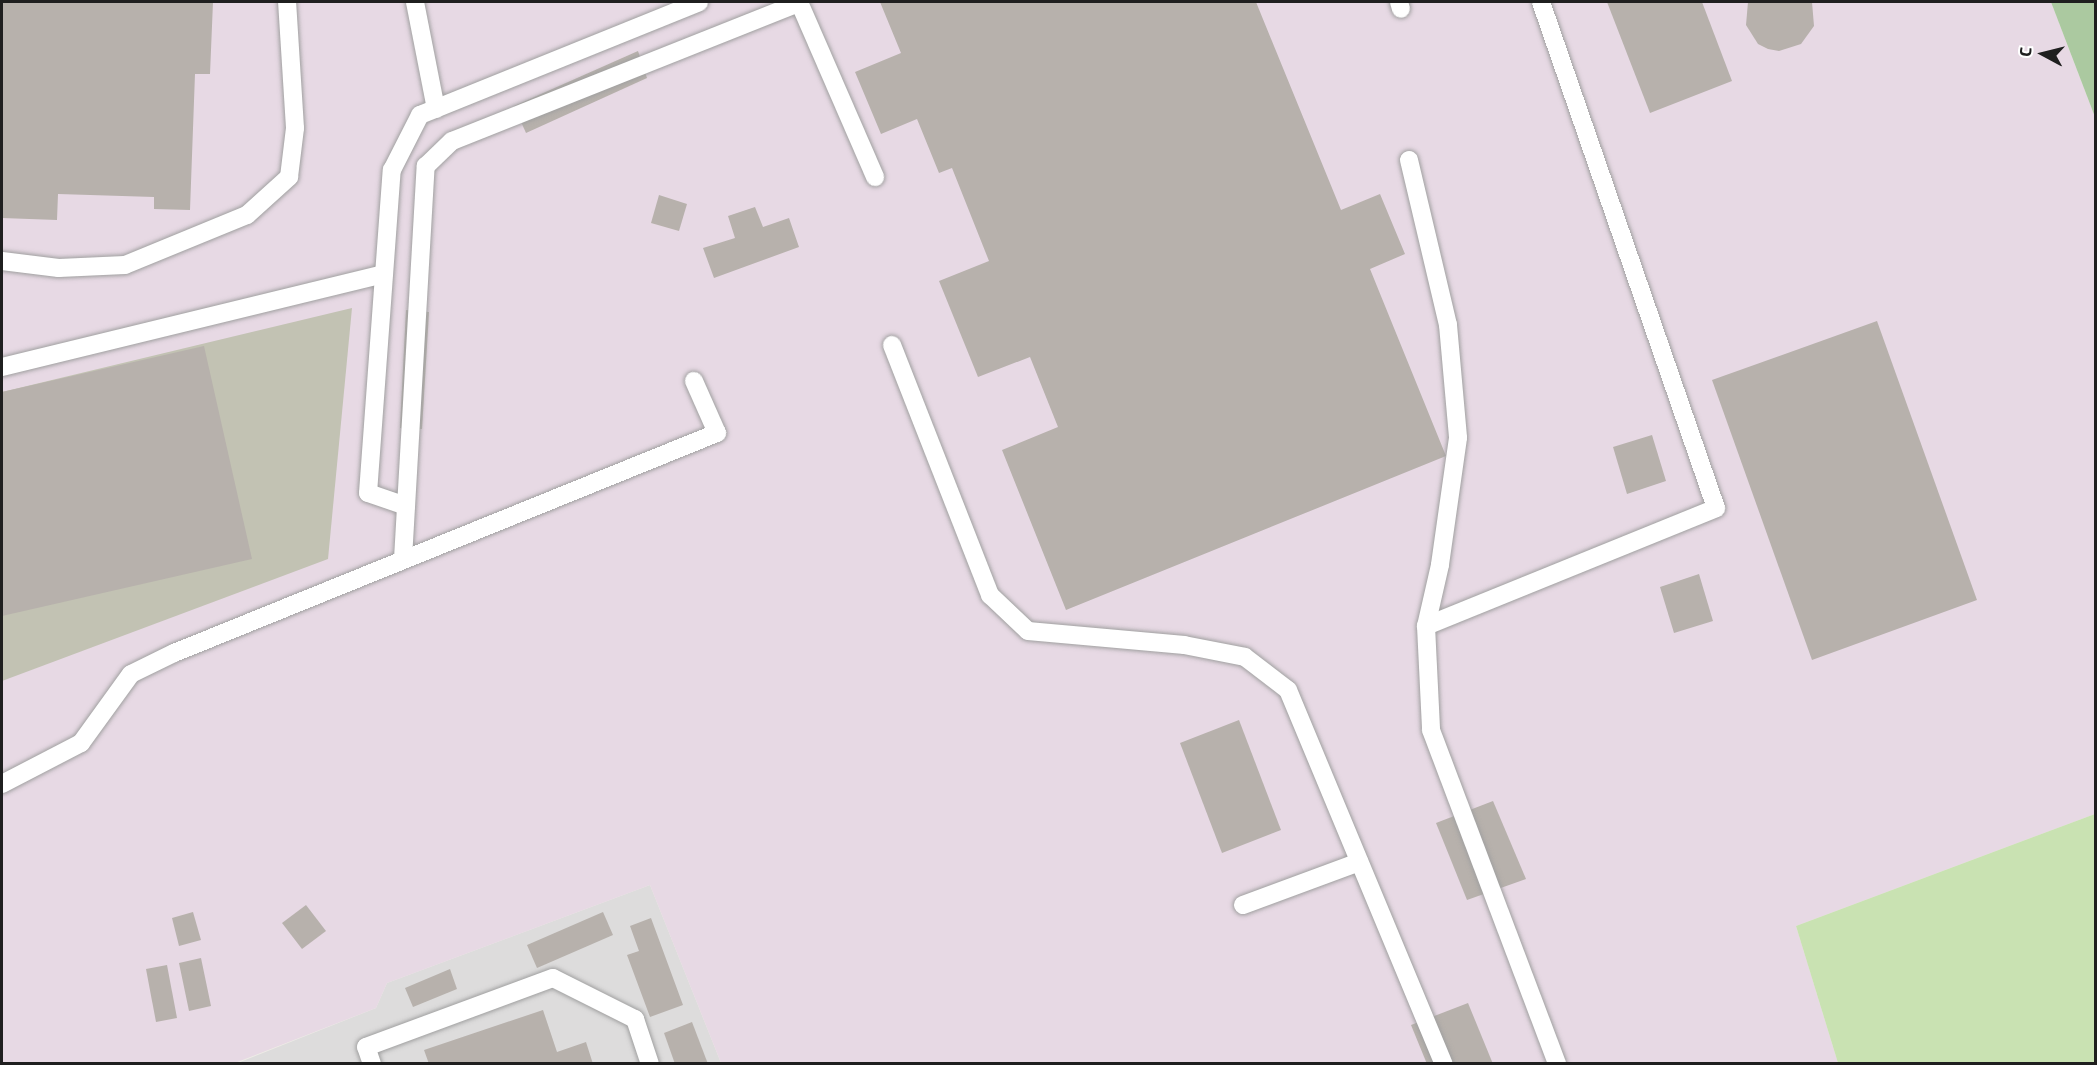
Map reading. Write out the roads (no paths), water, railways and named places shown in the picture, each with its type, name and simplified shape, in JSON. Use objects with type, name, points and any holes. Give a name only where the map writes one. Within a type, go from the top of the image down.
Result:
[{"type":"lane","points":[[2,261],[59,268],[125,265],[247,215],[289,177],[294,128],[286,2]]},
{"type":"lane","points":[[415,2],[436,108]]},
{"type":"lane","points":[[406,506],[368,492],[392,170],[420,115],[699,2]]},
{"type":"lane","points":[[402,559],[426,166],[452,141],[799,2],[875,177]]},
{"type":"lane","points":[[1426,626],[1716,508],[1541,2]]},
{"type":"lane","points":[[1409,160],[1448,325],[1458,438],[1440,565],[1426,626],[1431,730],[1557,1064]]},
{"type":"lane","points":[[2,367],[384,274]]},
{"type":"lane","points":[[892,345],[990,595],[1028,631],[1184,645],[1245,657],[1288,690],[1444,1064]]},
{"type":"lane","points":[[2,784],[81,743],[131,674],[174,653],[402,559],[717,433],[694,381]]},
{"type":"lane","points":[[1243,905],[1359,862]]},
{"type":"lane","points":[[372,1064],[366,1047],[553,978],[635,1019],[650,1064]]}]
